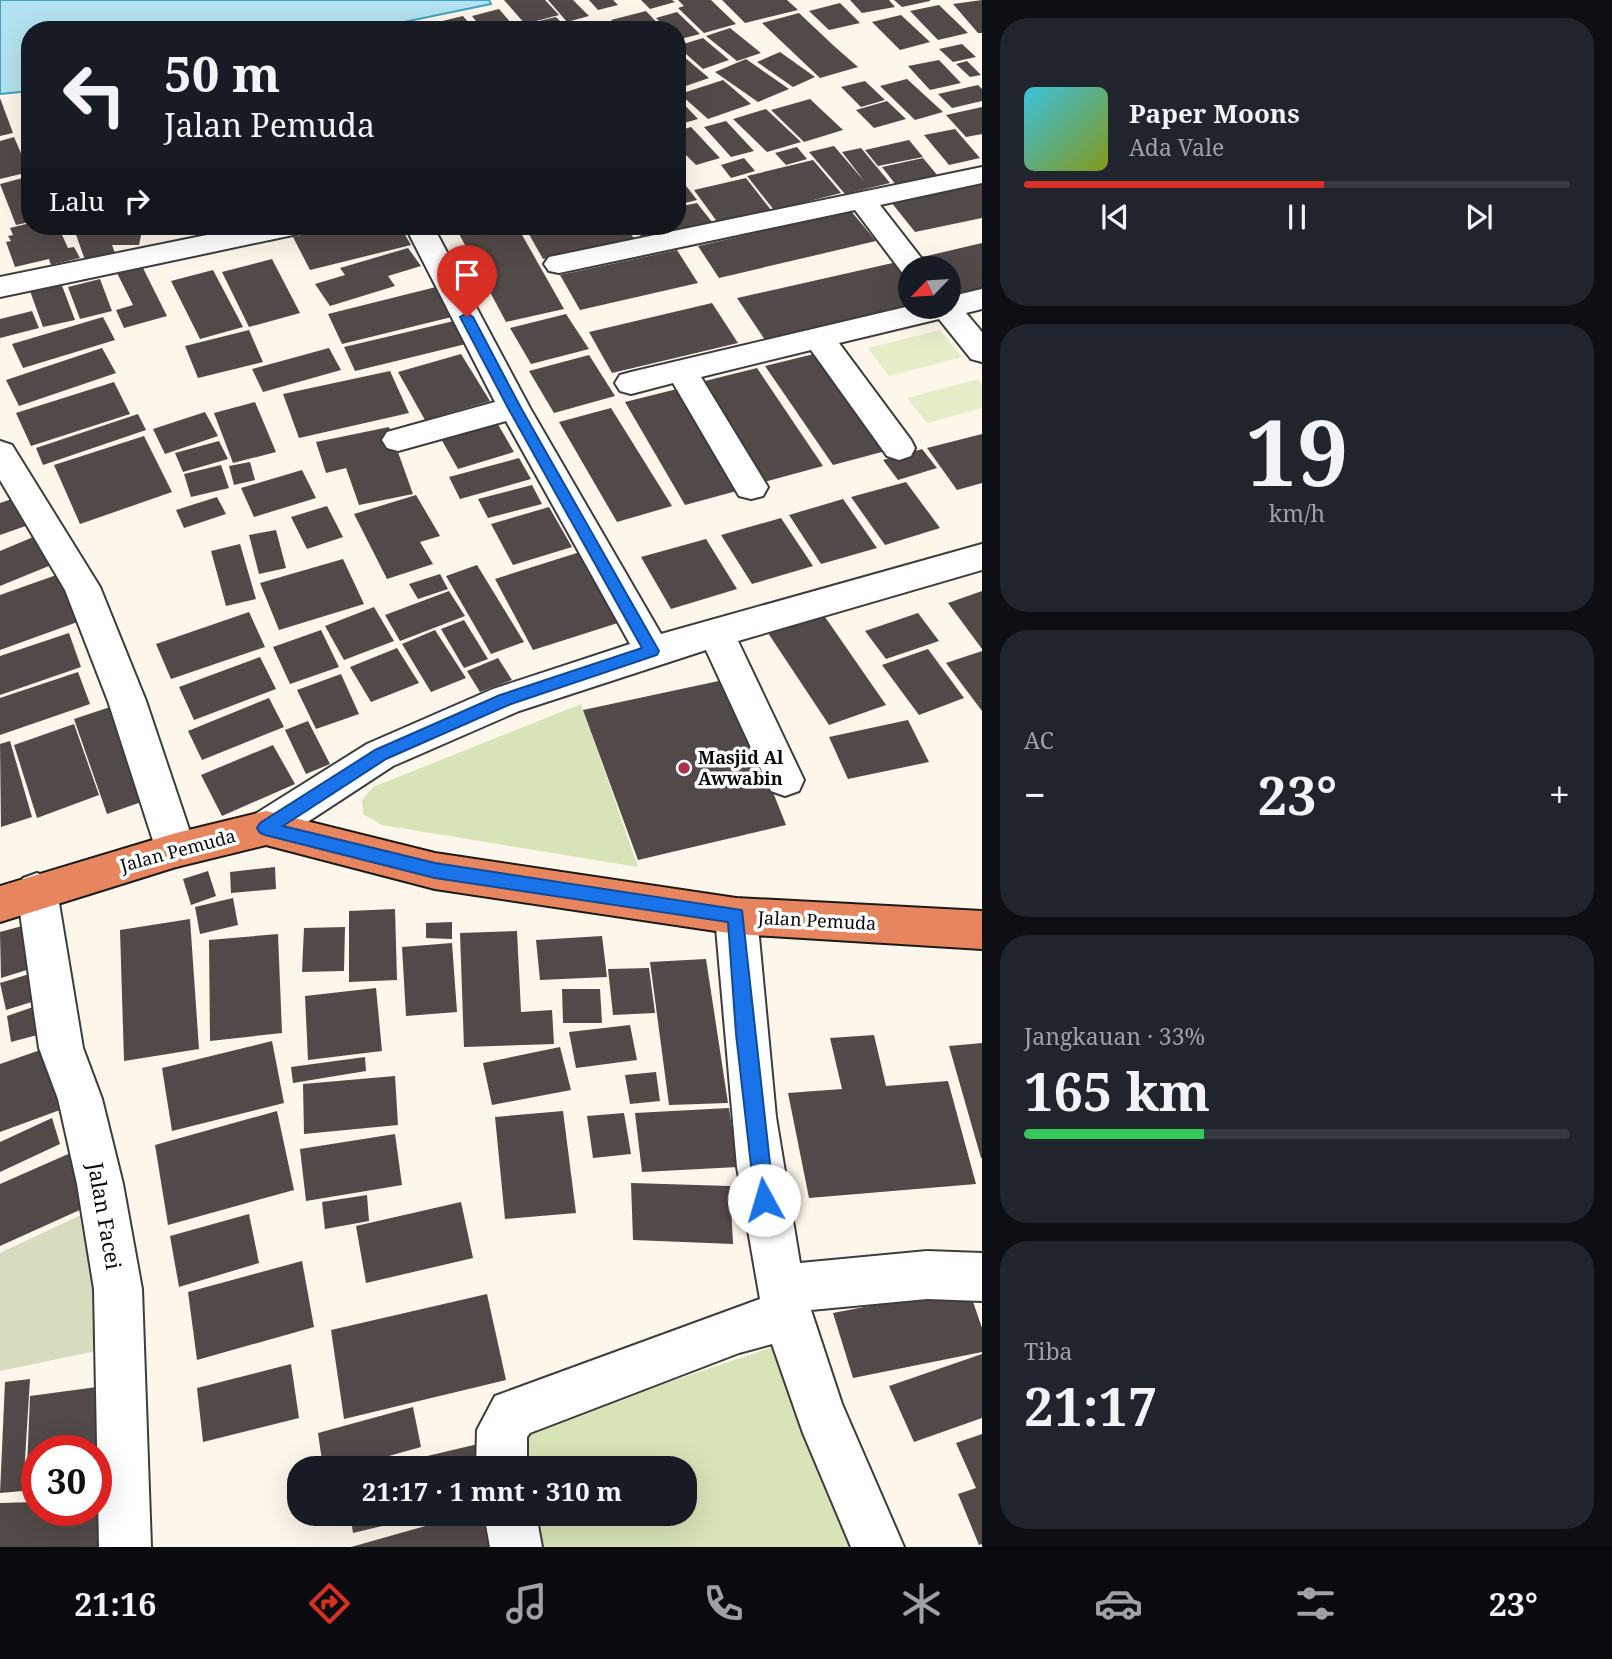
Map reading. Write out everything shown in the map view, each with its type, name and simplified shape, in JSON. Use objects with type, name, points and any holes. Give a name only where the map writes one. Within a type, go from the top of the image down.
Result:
[{"type":"highway","name":"Jalan Pemuda","points":[[19,898],[176,850],[265,828],[435,871],[736,916],[982,930]]},
{"type":"street","points":[[559,264],[982,175]]},
{"type":"street","points":[[862,200],[905,256]]},
{"type":"street","points":[[0,287],[250,235]]},
{"type":"street","points":[[424,235],[514,408],[652,651]]},
{"type":"street","points":[[961,304],[982,299]]},
{"type":"street","points":[[631,383],[898,318]]},
{"type":"street","points":[[955,319],[982,352]]},
{"type":"street","points":[[818,337],[900,448]]},
{"type":"street","points":[[681,370],[751,487]]},
{"type":"street","points":[[398,440],[514,408]]},
{"type":"street","points":[[0,453],[82,587],[127,701],[176,850]]},
{"type":"street","points":[[265,828],[380,755],[506,700],[652,651],[982,557]]},
{"type":"street","points":[[716,633],[785,780]]},
{"type":"street","name":"Jalan Facei","points":[[19,898],[61,1048],[80,1100],[97,1172],[117,1289],[125,1547]]},
{"type":"street","points":[[736,916],[745,1034],[764,1200],[785,1302],[838,1458],[878,1547]]},
{"type":"street","points":[[502,1456],[502,1430],[513,1414],[739,1329],[785,1302],[927,1275],[982,1277]]},
{"type":"street","points":[[512,1526],[516,1547]]},
{"type":"green space","points":[[940,330],[962,357],[889,376],[868,348]]},
{"type":"green space","points":[[978,379],[982,384],[982,408],[927,423],[907,398]]},
{"type":"green space","points":[[581,704],[638,867],[382,825],[363,814],[362,800],[373,787]]},
{"type":"green space","points":[[83,1214],[101,1350],[0,1371],[0,1253]]},
{"type":"green space","points":[[773,1347],[854,1547],[530,1547],[527,1526],[697,1526],[697,1456],[516,1456],[513,1440],[528,1430]]},
{"type":"water","points":[[0,0],[489,0],[491,4],[409,21],[21,21],[21,92],[0,94]]},
{"type":"building","points":[[504,0],[545,0],[559,15],[536,21],[522,21]]},
{"type":"building","points":[[548,0],[573,0],[589,16],[566,21]]},
{"type":"building","points":[[589,0],[613,0],[618,5],[598,10]]},
{"type":"building","points":[[641,0],[672,0],[675,2],[650,9]]},
{"type":"building","points":[[678,0],[711,0],[736,24],[704,33],[678,8],[684,6]]},
{"type":"building","points":[[722,0],[787,0],[798,10],[745,23]]},
{"type":"building","points":[[850,0],[889,0],[895,7],[862,13]]},
{"type":"building","points":[[894,0],[930,0],[930,1],[902,7]]},
{"type":"building","points":[[982,0],[982,33],[978,33],[953,4]]},
{"type":"building","points":[[840,3],[860,23],[829,30],[809,11]]},
{"type":"building","points":[[939,5],[968,33],[938,40],[910,11]]},
{"type":"building","points":[[499,9],[509,21],[476,21],[472,16]]},
{"type":"building","points":[[646,11],[655,21],[612,21]]},
{"type":"building","points":[[677,12],[700,34],[686,38],[686,21],[659,21],[656,18]]},
{"type":"building","points":[[799,13],[858,67],[820,78],[762,23]]},
{"type":"building","points":[[901,15],[930,42],[900,50],[872,22]]},
{"type":"building","points":[[463,16],[467,21],[442,21]]},
{"type":"building","points":[[556,17],[560,21],[539,21]]},
{"type":"building","points":[[730,28],[761,53],[737,61],[706,36]]},
{"type":"building","points":[[703,38],[729,60],[703,69],[686,54],[686,43]]},
{"type":"building","points":[[962,44],[976,57],[953,62],[939,49]]},
{"type":"building","points":[[780,52],[815,77],[793,87],[757,62]]},
{"type":"building","points":[[686,59],[709,78],[686,86]]},
{"type":"building","points":[[746,59],[789,89],[758,102],[715,72]]},
{"type":"building","points":[[939,60],[961,83],[930,90],[908,66]]},
{"type":"building","points":[[967,61],[981,75],[970,77],[956,64]]},
{"type":"building","points":[[907,79],[943,112],[915,120],[880,86]]},
{"type":"building","points":[[723,80],[751,104],[708,119],[686,99],[686,92]]},
{"type":"building","points":[[865,81],[885,100],[861,107],[841,87]]},
{"type":"building","points":[[978,85],[982,89],[982,101],[952,108],[938,94]]},
{"type":"building","points":[[0,98],[13,133],[0,136]]},
{"type":"building","points":[[810,99],[843,130],[804,142],[771,110]]},
{"type":"building","points":[[887,101],[906,119],[874,128],[856,110]]},
{"type":"building","points":[[686,106],[698,119],[686,122]]},
{"type":"building","points":[[982,107],[982,134],[966,137],[946,115]]},
{"type":"building","points":[[766,109],[801,142],[767,152],[733,119]]},
{"type":"building","points":[[726,121],[754,151],[731,157],[704,127]]},
{"type":"building","points":[[691,127],[720,158],[696,165],[686,155],[686,128]]},
{"type":"building","points":[[955,129],[980,158],[949,165],[924,135]]},
{"type":"building","points":[[14,137],[21,153],[21,174],[0,179],[0,141]]},
{"type":"building","points":[[909,140],[923,157],[878,166],[865,150]]},
{"type":"building","points":[[834,146],[865,182],[842,152],[861,148],[890,183],[845,194],[809,152]]},
{"type":"building","points":[[797,147],[807,159],[786,165],[775,153]]},
{"type":"building","points":[[744,158],[755,171],[731,178],[721,165]]},
{"type":"building","points":[[923,158],[938,176],[896,185],[882,167]]},
{"type":"building","points":[[813,160],[841,193],[774,210],[747,176]]},
{"type":"building","points":[[21,178],[21,224],[16,225],[0,184]]},
{"type":"building","points":[[746,178],[771,210],[718,223],[694,190]]},
{"type":"building","points":[[982,183],[982,218],[915,232],[891,202]]},
{"type":"building","points":[[686,186],[697,200],[686,203]]},
{"type":"building","points":[[697,203],[712,222],[686,228],[686,205]]},
{"type":"building","points":[[851,211],[876,241],[719,278],[698,246]]},
{"type":"building","points":[[21,225],[21,235],[62,235],[68,248],[74,247],[80,258],[51,265],[49,259],[15,267],[6,242],[11,241],[8,236],[13,235],[10,228]]},
{"type":"building","points":[[76,235],[141,235],[139,245],[112,245],[116,256],[86,263]]},
{"type":"building","points":[[405,235],[411,245],[310,270],[293,237]]},
{"type":"building","points":[[460,235],[522,235],[564,309],[506,322]]},
{"type":"building","points":[[529,235],[632,235],[635,240],[543,259]]},
{"type":"building","points":[[640,235],[659,235],[643,239]]},
{"type":"building","points":[[982,243],[982,294],[961,299],[961,256],[927,256]]},
{"type":"building","points":[[408,248],[421,266],[388,276],[395,286],[330,306],[315,284],[345,275],[340,268]]},
{"type":"building","points":[[677,250],[698,283],[580,310],[560,275]]},
{"type":"building","points":[[272,259],[300,313],[249,327],[222,272]]},
{"type":"building","points":[[898,263],[898,310],[765,340],[737,298]]},
{"type":"building","points":[[141,264],[167,316],[124,328],[116,310],[133,305],[116,271]]},
{"type":"building","points":[[213,270],[243,327],[200,339],[171,281]]},
{"type":"building","points":[[100,279],[112,311],[80,319],[68,287]]},
{"type":"building","points":[[61,283],[75,320],[43,327],[30,291]]},
{"type":"building","points":[[444,285],[460,315],[342,344],[328,314]]},
{"type":"building","points":[[712,303],[738,343],[612,373],[589,332]]},
{"type":"building","points":[[32,311],[39,328],[0,338],[0,319]]},
{"type":"building","points":[[566,314],[589,349],[531,364],[510,328]]},
{"type":"building","points":[[103,317],[115,340],[23,368],[12,344]]},
{"type":"building","points":[[458,320],[470,343],[355,371],[344,347]]},
{"type":"building","points":[[249,330],[263,362],[198,378],[185,346]]},
{"type":"building","points":[[102,348],[116,373],[19,406],[6,380]]},
{"type":"building","points":[[329,348],[341,370],[263,392],[252,369]]},
{"type":"building","points":[[822,352],[893,449],[833,465],[765,366]]},
{"type":"building","points":[[461,354],[490,401],[425,420],[398,372]]},
{"type":"building","points":[[589,355],[615,396],[554,413],[529,371]]},
{"type":"building","points":[[757,368],[823,466],[764,482],[701,382]]},
{"type":"building","points":[[390,371],[409,413],[299,438],[283,394]]},
{"type":"building","points":[[114,382],[130,414],[31,446],[16,413]]},
{"type":"building","points":[[681,388],[744,489],[685,505],[625,402]]},
{"type":"building","points":[[255,402],[276,452],[233,463],[214,413]]},
{"type":"building","points":[[611,408],[672,506],[617,522],[559,422]]},
{"type":"building","points":[[205,412],[218,436],[165,454],[153,429]]},
{"type":"building","points":[[138,414],[146,430],[43,465],[36,448]]},
{"type":"building","points":[[496,421],[514,452],[458,469],[440,437]]},
{"type":"building","points":[[389,427],[413,494],[359,505],[346,468],[326,473],[316,442]]},
{"type":"building","points":[[982,434],[982,483],[957,490],[927,448]]},
{"type":"building","points":[[144,436],[172,492],[80,524],[54,465]]},
{"type":"building","points":[[219,441],[228,459],[183,472],[175,453]]},
{"type":"building","points":[[922,449],[937,468],[898,480],[883,460]]},
{"type":"building","points":[[519,458],[531,479],[460,499],[449,477]]},
{"type":"building","points":[[250,462],[255,480],[234,485],[229,466]]},
{"type":"building","points":[[221,465],[229,488],[191,497],[184,474]]},
{"type":"building","points":[[302,470],[316,498],[254,517],[241,488]]},
{"type":"building","points":[[906,482],[940,528],[885,545],[851,497]]},
{"type":"building","points":[[532,485],[542,504],[488,518],[478,499]]},
{"type":"building","points":[[24,495],[37,522],[0,535],[0,503]]},
{"type":"building","points":[[416,495],[440,536],[420,542],[433,564],[387,579],[354,514]]},
{"type":"building","points":[[217,497],[226,514],[184,528],[176,510]]},
{"type":"building","points":[[843,499],[877,548],[821,564],[789,515]]},
{"type":"building","points":[[327,506],[343,537],[307,549],[291,517]]},
{"type":"building","points":[[549,507],[572,547],[513,565],[491,524]]},
{"type":"building","points":[[781,518],[813,566],[752,584],[721,535]]},
{"type":"building","points":[[276,530],[286,568],[259,574],[249,535]]},
{"type":"building","points":[[45,532],[61,561],[0,586],[0,551]]},
{"type":"building","points":[[706,539],[737,589],[671,609],[641,557]]},
{"type":"building","points":[[240,544],[256,599],[226,606],[211,551]]},
{"type":"building","points":[[580,552],[621,622],[533,650],[495,579]]},
{"type":"building","points":[[343,559],[364,604],[279,630],[260,583]]},
{"type":"building","points":[[477,565],[524,642],[491,654],[446,576]]},
{"type":"building","points":[[62,573],[83,620],[0,650],[0,595]]},
{"type":"building","points":[[440,574],[448,589],[418,599],[409,584]]},
{"type":"building","points":[[449,591],[465,616],[400,641],[385,615]]},
{"type":"building","points":[[982,591],[982,649],[948,603]]},
{"type":"building","points":[[374,607],[394,641],[344,660],[325,626]]},
{"type":"building","points":[[249,612],[265,647],[171,679],[156,644]]},
{"type":"building","points":[[918,613],[939,641],[886,659],[865,631]]},
{"type":"building","points":[[823,614],[886,705],[829,725],[768,633]]},
{"type":"building","points":[[464,620],[488,659],[464,668],[441,629]]},
{"type":"building","points":[[321,630],[339,667],[290,684],[273,647]]},
{"type":"building","points":[[435,630],[466,678],[431,692],[402,644]]},
{"type":"building","points":[[69,633],[81,667],[0,695],[0,656]]},
{"type":"building","points":[[397,648],[419,683],[371,702],[350,667]]},
{"type":"building","points":[[928,649],[964,698],[919,715],[882,665]]},
{"type":"building","points":[[982,651],[982,711],[946,663]]},
{"type":"building","points":[[260,657],[276,689],[194,720],[179,687]]},
{"type":"building","points":[[498,658],[512,680],[480,692],[467,671]]},
{"type":"building","points":[[78,672],[90,704],[0,735],[0,698]]},
{"type":"building","points":[[341,674],[359,714],[316,729],[297,690]]},
{"type":"building","name":"Masjid Al Awwabin","points":[[728,679],[786,825],[638,860],[583,710]]},
{"type":"building","points":[[269,698],[284,727],[202,760],[188,731]]},
{"type":"building","points":[[119,704],[153,798],[107,814],[74,719]]},
{"type":"building","points":[[908,720],[929,762],[848,779],[829,737]]},
{"type":"building","points":[[308,721],[330,764],[306,774],[285,730]]},
{"type":"building","points":[[74,724],[99,795],[37,818],[14,745]]},
{"type":"building","points":[[10,741],[32,817],[1,827],[0,744]]},
{"type":"building","points":[[273,745],[295,784],[222,816],[201,775]]},
{"type":"building","points":[[275,867],[276,889],[231,893],[230,872]]},
{"type":"building","points":[[208,871],[216,896],[191,905],[183,879]]},
{"type":"building","points":[[233,898],[238,925],[200,934],[195,907]]},
{"type":"building","points":[[395,909],[397,980],[349,982],[349,911]]},
{"type":"building","points":[[190,919],[199,1049],[124,1061],[120,930]]},
{"type":"building","points":[[452,922],[452,939],[426,938],[426,923]]},
{"type":"building","points":[[22,926],[30,969],[1,978],[0,932]]},
{"type":"building","points":[[345,927],[344,971],[302,972],[304,928]]},
{"type":"building","points":[[517,931],[521,1012],[552,1010],[554,1044],[464,1047],[460,933]]},
{"type":"building","points":[[278,934],[282,1033],[210,1041],[209,940]]},
{"type":"building","points":[[602,936],[607,977],[540,980],[536,940]]},
{"type":"building","points":[[452,943],[457,1012],[406,1016],[402,947]]},
{"type":"building","points":[[706,959],[728,1103],[669,1105],[650,962]]},
{"type":"building","points":[[649,968],[655,1013],[613,1015],[608,969]]},
{"type":"building","points":[[36,972],[41,999],[6,1010],[0,983]]},
{"type":"building","points":[[376,988],[382,1051],[308,1060],[305,996]]},
{"type":"building","points":[[562,989],[600,989],[602,1023],[563,1023]]},
{"type":"building","points":[[36,1006],[41,1034],[11,1042],[7,1016]]},
{"type":"building","points":[[630,1025],[637,1060],[576,1068],[569,1032]]},
{"type":"building","points":[[874,1035],[886,1086],[948,1081],[976,1184],[809,1198],[788,1093],[842,1089],[830,1038]]},
{"type":"building","points":[[272,1041],[284,1103],[172,1131],[162,1068]]},
{"type":"building","points":[[982,1043],[982,1158],[981,1158],[949,1046]]},
{"type":"building","points":[[560,1047],[571,1090],[492,1105],[483,1063]]},
{"type":"building","points":[[46,1048],[60,1110],[0,1132],[0,1064]]},
{"type":"building","points":[[365,1057],[366,1071],[293,1083],[291,1067]]},
{"type":"building","points":[[656,1072],[660,1101],[630,1104],[625,1075]]},
{"type":"building","points":[[395,1076],[398,1125],[304,1134],[303,1084]]},
{"type":"building","points":[[729,1108],[738,1167],[642,1172],[635,1113]]},
{"type":"building","points":[[277,1111],[294,1190],[168,1225],[155,1145]]},
{"type":"building","points":[[563,1111],[576,1213],[505,1219],[495,1117]]},
{"type":"building","points":[[624,1113],[631,1154],[593,1158],[587,1116]]},
{"type":"building","points":[[52,1118],[60,1144],[0,1172],[0,1142]]},
{"type":"building","points":[[395,1134],[402,1185],[306,1201],[300,1149]]},
{"type":"building","points":[[75,1151],[93,1204],[0,1246],[0,1184]]},
{"type":"building","points":[[631,1183],[730,1186],[733,1244],[633,1240]]},
{"type":"building","points":[[367,1195],[369,1221],[325,1229],[322,1202]]},
{"type":"building","points":[[461,1202],[473,1258],[366,1283],[356,1226]]},
{"type":"building","points":[[249,1214],[259,1263],[179,1287],[170,1236]]},
{"type":"building","points":[[302,1261],[314,1327],[197,1360],[188,1292]]},
{"type":"building","points":[[968,1287],[982,1328],[982,1352],[853,1378],[833,1313]]},
{"type":"building","points":[[487,1294],[506,1380],[344,1419],[331,1330]]},
{"type":"building","points":[[982,1354],[982,1418],[914,1442],[889,1386]]},
{"type":"building","points":[[291,1364],[299,1418],[203,1442],[197,1388]]},
{"type":"building","points":[[30,1379],[26,1435],[21,1435],[21,1491],[0,1493],[5,1382]]},
{"type":"building","points":[[97,1387],[96,1435],[28,1435],[30,1396]]},
{"type":"building","points":[[413,1407],[421,1447],[389,1456],[321,1456],[318,1433]]},
{"type":"building","points":[[982,1434],[982,1544],[979,1545],[958,1494],[976,1488],[956,1443]]},
{"type":"building","points":[[478,1444],[480,1456],[427,1456]]},
{"type":"building","points":[[21,1502],[21,1526],[103,1526],[101,1547],[0,1547],[0,1503]]},
{"type":"building","points":[[352,1526],[382,1526],[353,1533]]},
{"type":"building","points":[[425,1526],[499,1526],[503,1547],[351,1547]]},
{"type":"place","name":"Masjid Al Awwabin","points":[[684,768]]},
{"type":"route","points":[[467,317],[514,408],[652,651],[506,700],[380,755],[265,828],[435,871],[736,916],[745,1034],[764,1200]]}]
